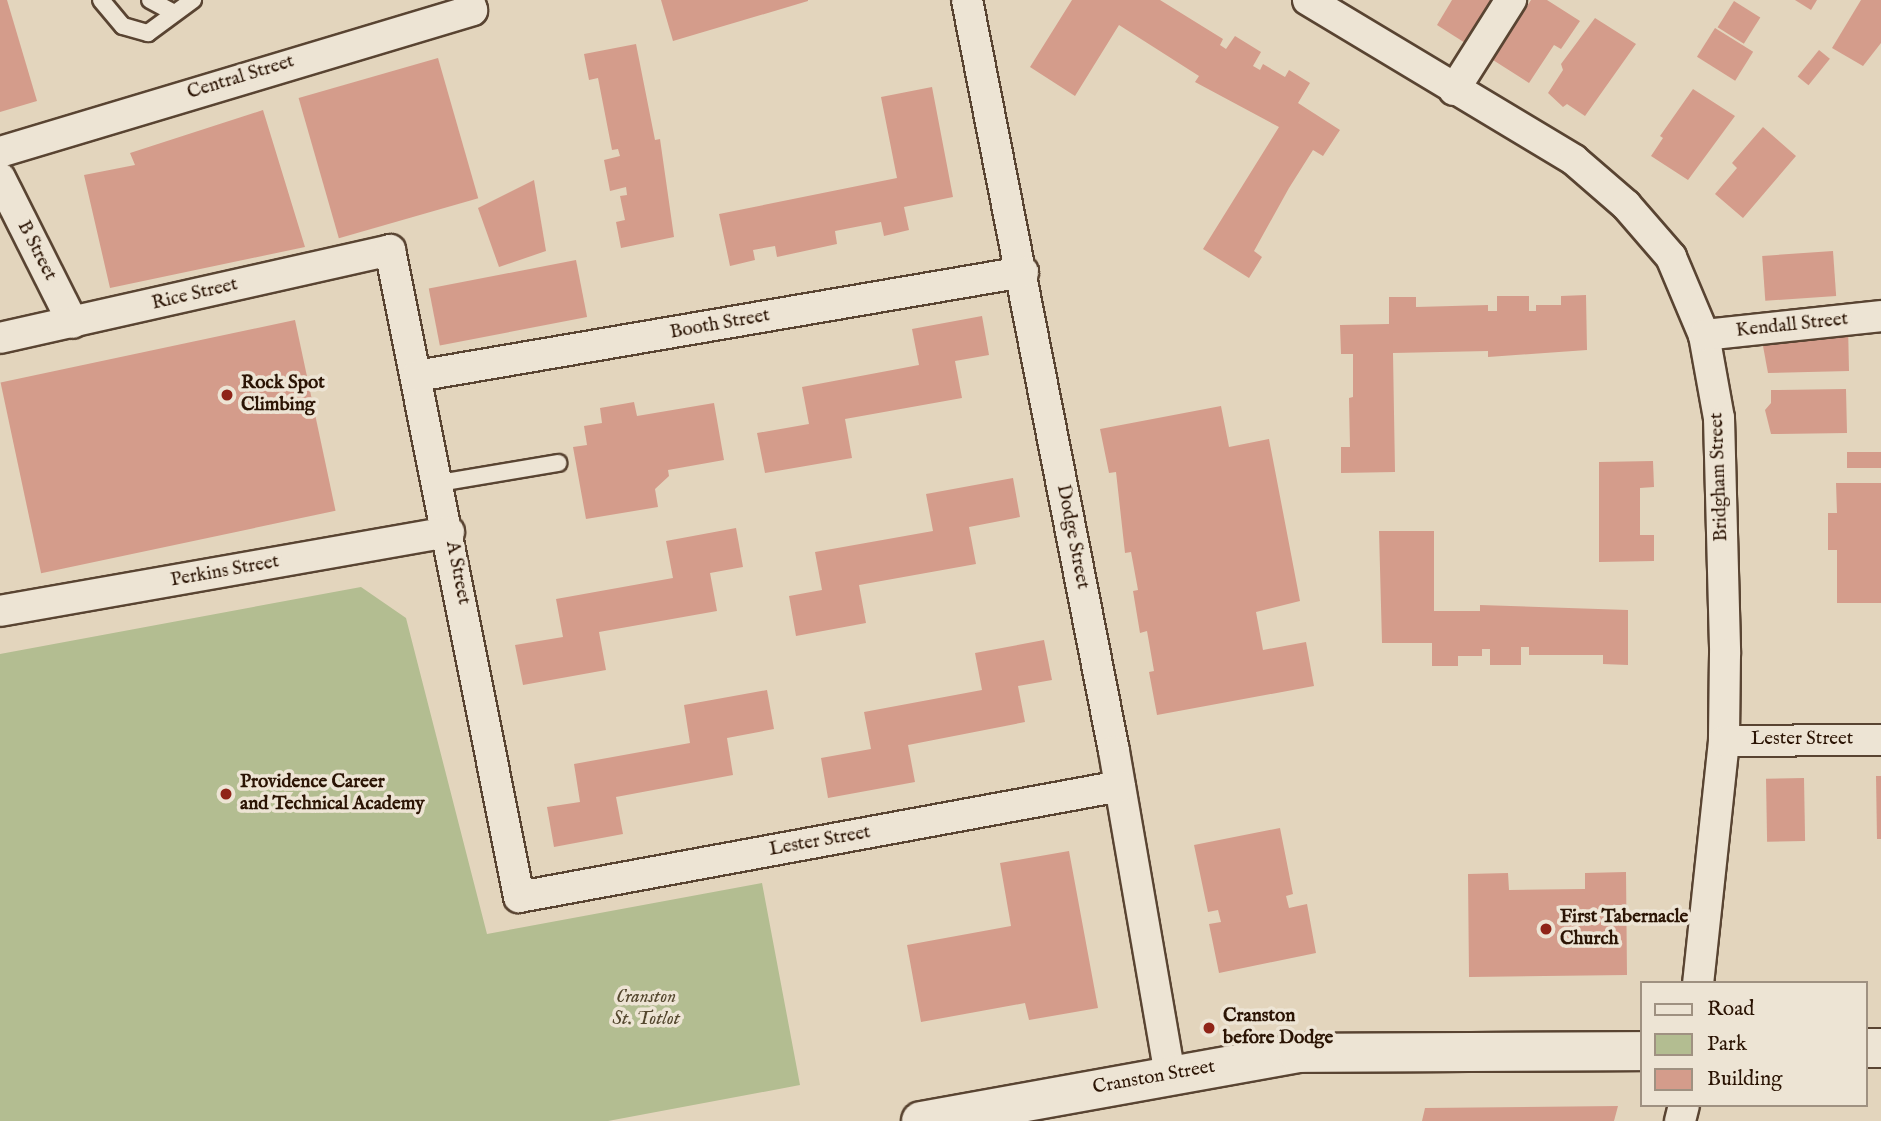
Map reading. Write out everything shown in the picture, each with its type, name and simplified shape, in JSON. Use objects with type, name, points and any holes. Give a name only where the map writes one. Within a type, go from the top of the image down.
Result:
[{"type":"main road","name":"Cranston Street","points":[[921,1121],[1298,1053],[1640,1051]]},
{"type":"street","name":"Central Street","points":[[0,152],[472,10],[469,0]]},
{"type":"street","name":"Dodge Street","points":[[967,0],[1023,272],[1120,786],[1170,1075]]},
{"type":"street","name":"Bridgham Street","points":[[1308,0],[1574,160],[1626,205],[1671,257],[1704,335],[1720,439],[1724,741],[1699,981]]},
{"type":"street","points":[[1454,90],[1511,0]]},
{"type":"street","name":"B Street","points":[[0,178],[73,323]]},
{"type":"street","name":"Rice Street","points":[[0,338],[390,250]]},
{"type":"street","name":"A Street","points":[[390,250],[449,532],[519,897]]},
{"type":"street","name":"Booth Street","points":[[417,376],[1023,272]]},
{"type":"street","name":"Kendall Street","points":[[1704,335],[1881,316]]},
{"type":"street","name":"Perkins Street","points":[[0,611],[449,532]]},
{"type":"street","name":"Lester Street","points":[[1724,741],[1881,740]]},
{"type":"street","name":"Lester Street","points":[[519,897],[1120,786]]},
{"type":"lane","points":[[101,0],[123,26],[148,33],[173,12],[193,0]]},
{"type":"lane","points":[[150,0],[173,12]]},
{"type":"lane","points":[[439,483],[558,463]]},
{"type":"green space","name":"Providence Career and Technical Academy","points":[[361,587],[406,618],[487,934],[762,883],[800,1085],[608,1121],[0,1121],[0,654]]},
{"type":"building","points":[[0,0],[7,0],[37,101],[0,112]]},
{"type":"building","points":[[661,0],[808,0],[808,1],[673,41]]},
{"type":"building","points":[[1072,0],[1160,0],[1223,39],[1220,45],[1226,49],[1235,36],[1261,52],[1253,66],[1260,70],[1263,64],[1285,77],[1289,70],[1310,83],[1298,103],[1340,130],[1323,156],[1313,150],[1289,188],[1254,251],[1262,257],[1249,278],[1203,249],[1279,127],[1195,82],[1199,76],[1119,25],[1075,96],[1030,67]]},
{"type":"building","points":[[1452,0],[1502,0],[1473,48],[1437,25]]},
{"type":"building","points":[[1531,0],[1547,0],[1580,21],[1561,49],[1554,45],[1529,83],[1493,60]]},
{"type":"building","points":[[1795,0],[1817,0],[1811,10]]},
{"type":"building","points":[[1861,0],[1881,0],[1881,43],[1863,66],[1832,48]]},
{"type":"building","points":[[1734,1],[1760,17],[1744,44],[1718,27]]},
{"type":"building","points":[[1595,18],[1636,44],[1585,116],[1567,104],[1563,107],[1548,93],[1563,70],[1561,64]]},
{"type":"building","points":[[1715,28],[1753,52],[1735,81],[1697,57]]},
{"type":"building","points":[[636,44],[655,140],[660,139],[674,237],[621,248],[616,222],[625,220],[620,196],[627,195],[626,187],[610,191],[604,160],[620,156],[618,149],[612,150],[598,78],[589,80],[584,54]]},
{"type":"building","points":[[1819,50],[1830,59],[1808,85],[1798,76]]},
{"type":"building","points":[[438,58],[478,198],[339,238],[299,98]]},
{"type":"building","points":[[932,87],[953,197],[904,207],[909,230],[884,236],[881,222],[835,231],[837,244],[777,257],[775,246],[753,250],[755,260],[730,266],[719,214],[897,178],[881,97]]},
{"type":"building","points":[[1693,89],[1735,116],[1688,180],[1651,156],[1663,138],[1660,136]]},
{"type":"building","points":[[263,110],[305,247],[110,288],[84,175],[135,165],[130,153]]},
{"type":"building","points":[[1763,127],[1796,156],[1743,218],[1715,194],[1737,168],[1732,163]]},
{"type":"building","points":[[534,180],[546,251],[499,267],[478,208]]},
{"type":"building","points":[[1833,251],[1836,296],[1765,301],[1762,256]]},
{"type":"building","points":[[576,260],[587,317],[440,346],[429,289]]},
{"type":"building","points":[[1586,295],[1587,350],[1488,357],[1488,351],[1393,353],[1395,472],[1341,473],[1341,447],[1350,447],[1349,398],[1353,397],[1353,354],[1341,354],[1340,325],[1389,324],[1389,297],[1416,297],[1416,307],[1488,305],[1488,311],[1497,311],[1497,296],[1529,296],[1529,311],[1536,311],[1536,305],[1561,305],[1561,296]]},
{"type":"building","points":[[982,316],[989,355],[955,361],[962,398],[845,419],[852,458],[765,473],[757,433],[809,424],[802,387],[919,365],[912,329]]},
{"type":"building","points":[[295,320],[336,511],[41,573],[1,383]]},
{"type":"building","points":[[1848,325],[1849,371],[1768,373],[1763,346],[1768,340]]},
{"type":"building","points":[[1846,389],[1847,433],[1771,434],[1765,410],[1771,403],[1771,390]]},
{"type":"building","points":[[634,402],[637,416],[714,403],[724,460],[668,470],[669,476],[655,489],[658,507],[586,519],[573,447],[587,445],[584,426],[602,423],[600,408]]},
{"type":"building","points":[[1221,406],[1229,447],[1269,439],[1300,601],[1256,612],[1263,650],[1306,642],[1314,686],[1157,715],[1149,672],[1154,671],[1147,631],[1140,633],[1133,591],[1138,590],[1131,552],[1125,553],[1116,472],[1109,473],[1100,429]]},
{"type":"building","points":[[1847,452],[1881,452],[1881,468],[1847,468]]},
{"type":"building","points":[[1653,461],[1654,487],[1640,488],[1640,535],[1654,535],[1654,561],[1599,562],[1599,462]]},
{"type":"building","points":[[1013,478],[1020,517],[969,527],[976,564],[859,585],[866,623],[796,636],[789,596],[822,590],[815,552],[933,531],[926,494]]},
{"type":"building","points":[[1836,483],[1881,483],[1881,603],[1837,603],[1837,550],[1828,550],[1828,513],[1837,513]]},
{"type":"building","points":[[736,528],[743,567],[710,573],[717,611],[599,632],[606,670],[523,685],[515,645],[563,637],[556,599],[673,578],[666,541]]},
{"type":"building","points":[[1379,531],[1434,531],[1434,611],[1480,611],[1480,605],[1628,610],[1628,665],[1603,664],[1603,655],[1529,655],[1529,647],[1521,647],[1521,665],[1490,665],[1490,649],[1482,649],[1482,656],[1458,656],[1458,666],[1432,666],[1432,643],[1382,643]]},
{"type":"building","points":[[1044,640],[1052,680],[1018,686],[1025,722],[908,745],[915,782],[828,798],[821,758],[871,749],[864,712],[982,690],[975,653]]},
{"type":"building","points":[[767,690],[774,729],[727,738],[733,775],[616,797],[623,834],[554,847],[547,807],[580,802],[574,764],[690,743],[684,705]]},
{"type":"building","points":[[1876,776],[1881,776],[1881,839],[1877,839]]},
{"type":"building","points":[[1804,778],[1805,841],[1767,842],[1766,779]]},
{"type":"building","points":[[1280,828],[1293,894],[1286,896],[1289,908],[1307,904],[1316,953],[1219,973],[1209,924],[1221,922],[1218,910],[1208,912],[1194,845]]},
{"type":"building","points":[[1069,851],[1098,1008],[1029,1020],[1025,1003],[921,1022],[907,945],[1011,926],[1000,863]]},
{"type":"building","points":[[1626,872],[1627,975],[1469,977],[1468,874],[1508,873],[1509,890],[1585,889],[1585,873]]},
{"type":"building","points":[[1618,1106],[1614,1121],[1422,1121],[1425,1108]]},
{"type":"place","name":"Rock Spot Climbing","points":[[227,395]]},
{"type":"place","name":"Providence Career and Technical Academy","points":[[226,794]]},
{"type":"place","name":"First Tabernacle Church","points":[[1546,929]]},
{"type":"place","name":"Cranston before Dodge","points":[[1209,1028]]},
{"type":"park label","name":"Cranston St. Totlot","points":[[646,1009]]}]
